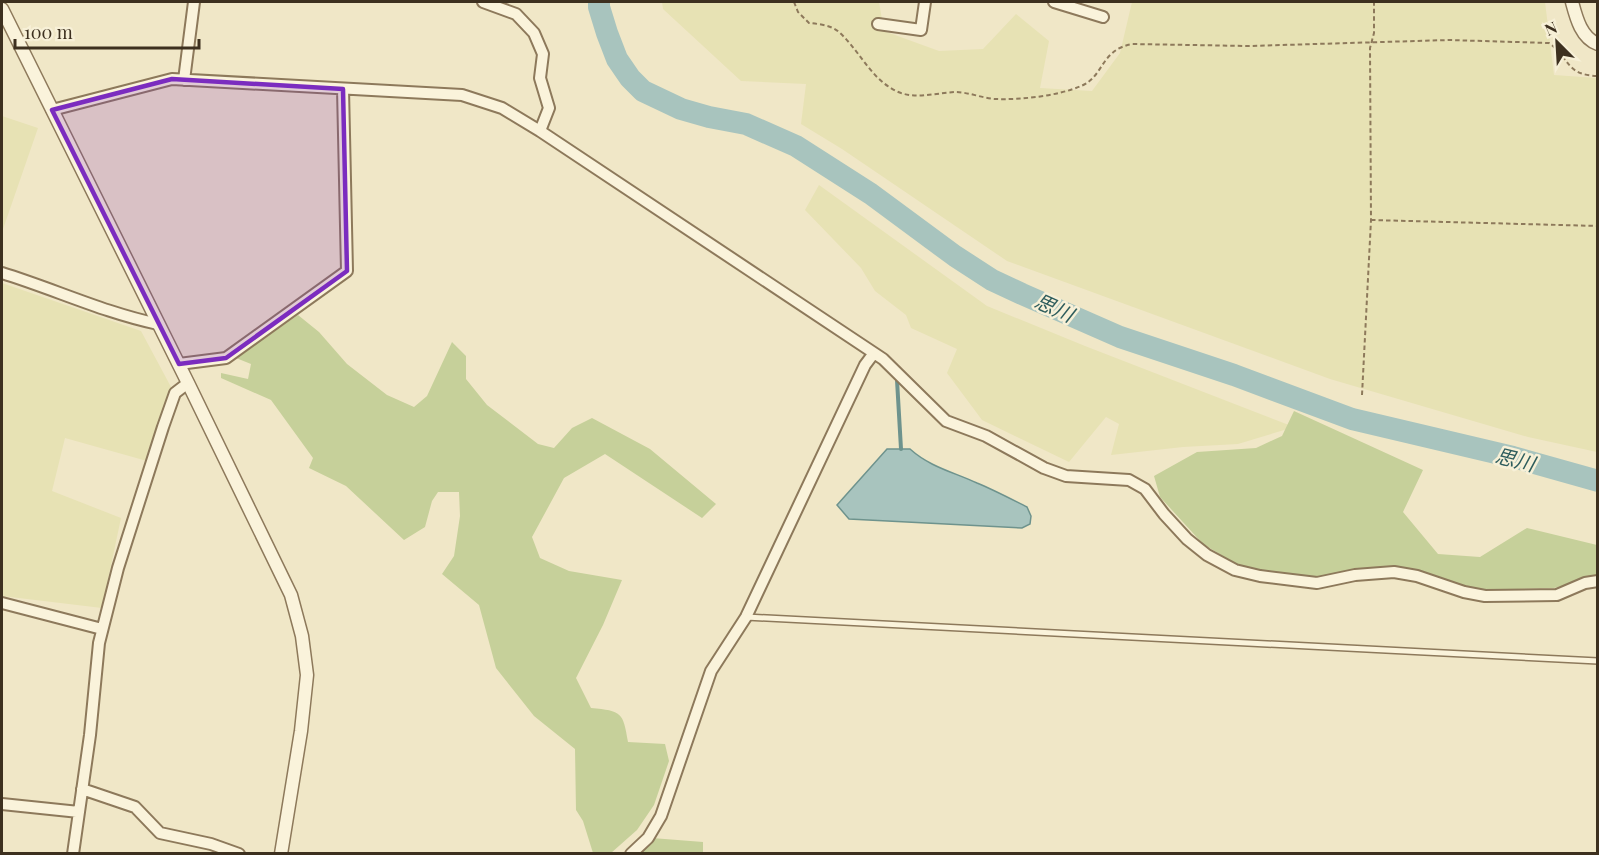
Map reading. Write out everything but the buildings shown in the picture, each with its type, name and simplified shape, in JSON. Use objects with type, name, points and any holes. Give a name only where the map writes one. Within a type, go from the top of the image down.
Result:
[{"type":"street","points":[[184,80],[194,2]]},
{"type":"street","points":[[483,2],[516,14],[534,33],[543,54],[540,78],[549,108],[540,131]]},
{"type":"street","points":[[878,24],[921,30],[925,2]]},
{"type":"street","points":[[1061,2],[1102,17]]},
{"type":"street","points":[[1572,2],[1580,29],[1593,43],[1598,44]]},
{"type":"street","points":[[2,9],[188,382],[291,595],[302,636],[307,675],[302,731],[281,854]]},
{"type":"street","points":[[52,110],[172,79],[462,95],[502,108],[540,131],[883,359],[946,421],[986,436],[1044,468],[1066,476],[1129,480],[1145,489],[1187,539],[1207,555],[1234,570],[1260,576],[1317,583],[1355,575],[1394,572],[1418,576],[1464,592],[1485,596],[1557,595],[1585,583],[1598,581]]},
{"type":"street","points":[[179,364],[226,358],[347,271],[343,88]]},
{"type":"street","points":[[2,273],[130,318],[158,324]]},
{"type":"street","points":[[631,854],[648,838],[661,816],[711,671],[746,617],[865,366],[874,353]]},
{"type":"street","points":[[73,854],[102,629],[118,568],[162,427],[175,393],[188,382]]},
{"type":"street","points":[[2,603],[102,629]]},
{"type":"street","points":[[82,789],[135,807],[160,833],[211,844],[238,854]]},
{"type":"street","points":[[2,804],[79,812]]},
{"type":"lane","points":[[746,617],[1598,661]]},
{"type":"path","points":[[794,2],[798,12],[809,23],[823,24],[838,32],[879,81],[898,92],[918,96],[957,92],[994,99],[1023,98],[1060,92],[1082,86],[1089,81],[1109,55],[1120,46],[1132,44],[1249,46],[1449,40],[1549,43],[1559,50],[1572,70],[1583,75],[1598,76]]},
{"type":"path","points":[[1362,395],[1371,220],[1369,112],[1370,48],[1374,33],[1374,2]]},
{"type":"path","points":[[1371,220],[1598,226]]},
{"type":"highlighted area","points":[[172,79],[343,89],[347,271],[226,358],[179,364],[52,110]]},
{"type":"shaded area","points":[[662,2],[879,2],[884,31],[939,51],[983,49],[1016,14],[1049,41],[1040,88],[1092,91],[1120,53],[1132,2],[1545,2],[1554,75],[1597,78],[1597,452],[1528,437],[1330,379],[1007,261],[842,149],[801,124],[806,84],[741,81],[663,9]]},
{"type":"shaded area","points":[[2,116],[38,128],[2,232]]},
{"type":"shaded area","points":[[819,185],[987,306],[1294,427],[1238,444],[1111,455],[1119,424],[1106,417],[1069,462],[982,420],[947,373],[957,349],[911,328],[906,315],[875,291],[861,268],[805,210]]},
{"type":"shaded area","points":[[2,283],[141,331],[171,387],[147,461],[65,438],[52,491],[121,518],[102,608],[2,596]]},
{"type":"green space","points":[[298,315],[319,332],[347,364],[387,395],[414,407],[427,396],[452,342],[466,356],[466,379],[487,405],[538,444],[554,448],[572,428],[592,418],[650,449],[716,504],[702,518],[605,454],[564,478],[532,537],[540,558],[569,571],[622,580],[603,625],[576,678],[591,708],[609,710],[619,715],[624,724],[628,742],[665,744],[669,761],[654,805],[637,830],[611,853],[593,853],[583,821],[576,810],[575,749],[534,716],[496,668],[479,605],[442,574],[454,556],[460,516],[459,492],[438,492],[432,501],[425,527],[404,540],[346,486],[309,468],[313,458],[271,400],[221,378],[221,373],[248,379],[251,364],[236,358]]},
{"type":"green space","points":[[1294,411],[1423,470],[1403,512],[1438,554],[1480,557],[1527,528],[1597,545],[1597,577],[1554,588],[1481,590],[1420,573],[1381,569],[1313,578],[1243,568],[1203,544],[1160,497],[1154,476],[1197,452],[1256,448],[1282,436]]},
{"type":"green space","points":[[652,838],[703,842],[703,853],[638,854]]},
{"type":"water","points":[[887,449],[910,449],[934,465],[1027,507],[1031,516],[1030,524],[1022,528],[849,519],[837,505]]},
{"type":"waterway","name":"思川","points":[[599,2],[617,59],[630,78],[643,91],[681,109],[746,124],[796,146],[871,194],[955,256],[992,280],[1120,337],[1234,375],[1352,419],[1513,457],[1598,481]]},
{"type":"waterway","points":[[897,380],[901,449]]}]
